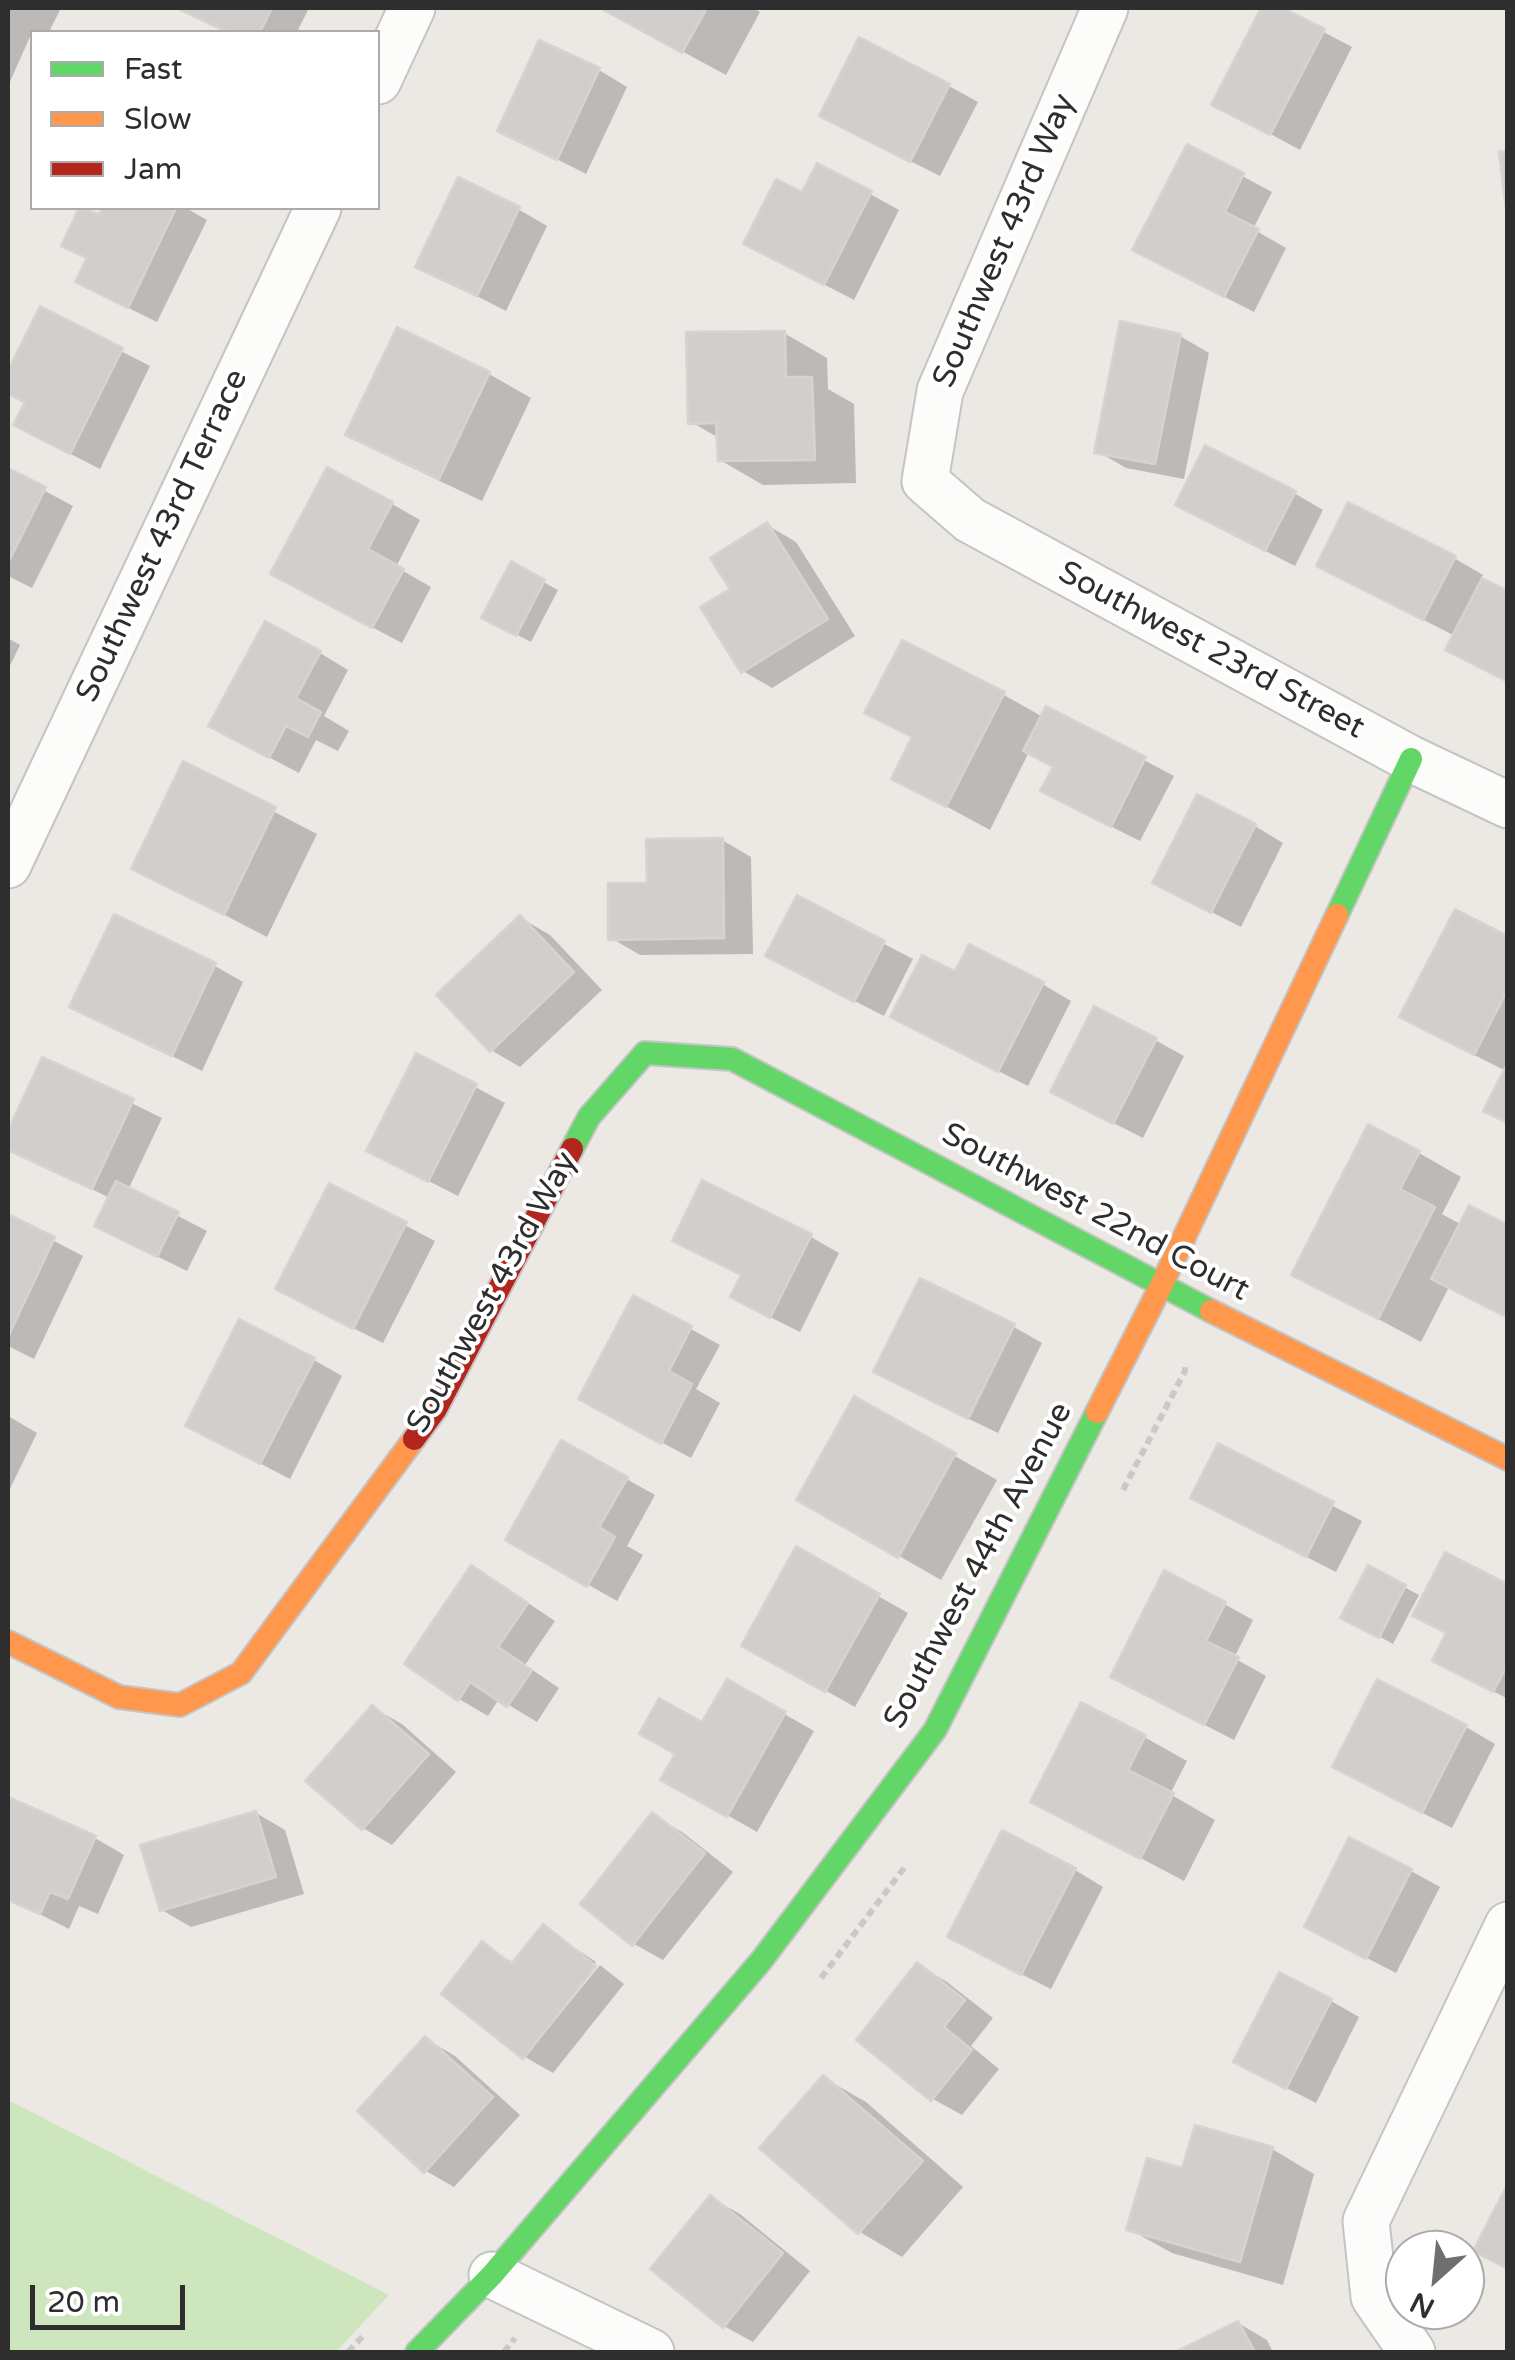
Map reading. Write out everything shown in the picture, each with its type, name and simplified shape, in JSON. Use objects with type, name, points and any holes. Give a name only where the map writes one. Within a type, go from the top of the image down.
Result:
[{"type":"street","points":[[380,77],[412,8]]},
{"type":"street","name":"Southwest 43rd Way","points":[[924,480],[940,391],[1093,11]]},
{"type":"street","name":"Southwest 43rd Terrace","points":[[8,865],[317,210]]},
{"type":"street","name":"Southwest 23rd Street","points":[[924,480],[970,520],[1410,759],[1508,805]]},
{"type":"street","name":"Southwest 44th Avenue","points":[[417,2352],[492,2275],[761,1962],[935,1730],[1161,1286],[1410,759]]},
{"type":"street","name":"Southwest 43rd Way","points":[[8,1642],[120,1697],[180,1705],[241,1673],[436,1409],[589,1117],[645,1053]]},
{"type":"street","name":"Southwest 22nd Court","points":[[645,1053],[732,1058],[1161,1286],[1508,1459]]},
{"type":"street","points":[[1412,2352],[1374,2297],[1366,2221],[1508,1926]]},
{"type":"street","points":[[492,2275],[650,2352]]},
{"type":"green space","points":[[8,2100],[389,2295],[336,2352],[8,2352]]},
{"type":"building","points":[[177,8],[272,8],[261,30],[223,30]]},
{"type":"building","points":[[600,8],[707,8],[682,53]]},
{"type":"building","points":[[1261,8],[1283,8],[1325,29],[1270,135],[1211,105]]},
{"type":"building","points":[[859,37],[950,84],[910,162],[819,116]]},
{"type":"building","points":[[539,40],[600,68],[557,160],[497,131]]},
{"type":"building","points":[[1187,144],[1244,173],[1225,212],[1259,229],[1224,297],[1132,250]]},
{"type":"building","points":[[1508,151],[1508,225],[1499,152]]},
{"type":"building","points":[[817,163],[872,191],[824,285],[743,244],[776,179],[802,192]]},
{"type":"building","points":[[458,177],[520,207],[477,296],[415,267]]},
{"type":"building","points":[[78,210],[99,214],[101,210],[175,210],[128,308],[75,282],[87,258],[61,246]]},
{"type":"building","points":[[40,306],[123,348],[70,454],[13,425],[25,402],[8,394],[8,371]]},
{"type":"building","points":[[1120,321],[1181,334],[1155,464],[1094,453]]},
{"type":"building","points":[[397,327],[490,372],[439,479],[345,435]]},
{"type":"building","points":[[785,331],[786,377],[812,377],[815,460],[718,461],[716,423],[688,424],[686,332]]},
{"type":"building","points":[[1205,445],[1296,491],[1265,551],[1175,505]]},
{"type":"building","points":[[327,467],[393,502],[368,549],[404,569],[372,628],[270,574]]},
{"type":"building","points":[[8,468],[46,487],[8,563]]},
{"type":"building","points":[[1348,502],[1456,556],[1423,620],[1316,566]]},
{"type":"building","points":[[767,522],[828,619],[741,673],[700,607],[730,589],[710,558]]},
{"type":"building","points":[[511,561],[545,580],[516,636],[481,618]]},
{"type":"building","points":[[1482,578],[1508,591],[1508,682],[1445,650]]},
{"type":"building","points":[[265,621],[321,651],[296,698],[321,712],[308,737],[286,726],[269,758],[208,726]]},
{"type":"building","points":[[902,640],[1005,692],[946,807],[891,779],[912,737],[864,713]]},
{"type":"building","points":[[1046,706],[1146,757],[1111,827],[1040,791],[1053,767],[1023,751]]},
{"type":"building","points":[[183,761],[276,807],[224,915],[131,869]]},
{"type":"building","points":[[1197,794],[1256,824],[1211,913],[1152,883]]},
{"type":"building","points":[[723,838],[724,938],[608,940],[608,883],[647,883],[646,839]]},
{"type":"building","points":[[797,895],[885,941],[854,1002],[765,956]]},
{"type":"building","points":[[1455,909],[1508,936],[1508,989],[1474,1055],[1399,1017]]},
{"type":"building","points":[[114,914],[216,963],[172,1056],[69,1007]]},
{"type":"building","points":[[520,915],[574,972],[490,1052],[436,995]]},
{"type":"building","points":[[969,944],[1044,982],[998,1072],[890,1017],[922,955],[955,971]]},
{"type":"building","points":[[1094,1006],[1157,1038],[1113,1124],[1050,1092]]},
{"type":"building","points":[[416,1053],[477,1084],[428,1182],[366,1151]]},
{"type":"building","points":[[42,1057],[134,1099],[92,1189],[8,1150],[8,1131]]},
{"type":"building","points":[[1508,1062],[1508,1123],[1483,1111]]},
{"type":"building","points":[[1368,1124],[1420,1151],[1400,1189],[1435,1207],[1378,1319],[1291,1275]]},
{"type":"building","points":[[702,1180],[812,1234],[770,1318],[730,1297],[741,1275],[672,1241]]},
{"type":"building","points":[[116,1181],[179,1212],[157,1257],[94,1226]]},
{"type":"building","points":[[329,1183],[407,1222],[353,1329],[275,1289]]},
{"type":"building","points":[[1469,1205],[1508,1225],[1508,1318],[1431,1279]]},
{"type":"building","points":[[8,1214],[55,1237],[8,1337]]},
{"type":"building","points":[[920,1278],[1015,1324],[968,1419],[873,1372]]},
{"type":"building","points":[[633,1295],[692,1326],[669,1371],[692,1384],[661,1444],[578,1399]]},
{"type":"building","points":[[239,1319],[315,1358],[260,1464],[185,1426]]},
{"type":"building","points":[[854,1396],[956,1453],[898,1558],[796,1500]]},
{"type":"building","points":[[561,1440],[628,1477],[599,1527],[615,1537],[587,1587],[505,1540]]},
{"type":"building","points":[[1218,1443],[1334,1502],[1306,1557],[1190,1498]]},
{"type":"building","points":[[796,1546],[880,1594],[825,1692],[741,1646]]},
{"type":"building","points":[[1445,1552],[1508,1584],[1508,1664],[1493,1692],[1432,1661],[1446,1633],[1412,1616]]},
{"type":"building","points":[[471,1565],[528,1603],[498,1647],[532,1670],[507,1707],[470,1682],[458,1701],[404,1664]]},
{"type":"building","points":[[1368,1565],[1406,1585],[1379,1638],[1340,1618]]},
{"type":"building","points":[[1164,1570],[1226,1602],[1206,1641],[1239,1657],[1204,1725],[1110,1677]]},
{"type":"building","points":[[727,1679],[786,1712],[727,1817],[660,1780],[675,1754],[639,1734],[659,1698],[702,1722]]},
{"type":"building","points":[[1377,1679],[1467,1725],[1422,1813],[1332,1767]]},
{"type":"building","points":[[1081,1702],[1146,1735],[1128,1770],[1174,1793],[1140,1859],[1030,1802]]},
{"type":"building","points":[[372,1705],[429,1754],[362,1830],[305,1781]]},
{"type":"building","points":[[8,1797],[96,1836],[68,1899],[50,1892],[40,1914],[8,1900]]},
{"type":"building","points":[[256,1811],[276,1877],[160,1911],[140,1845]]},
{"type":"building","points":[[652,1812],[705,1853],[632,1946],[580,1904]]},
{"type":"building","points":[[1002,1830],[1076,1868],[1021,1975],[947,1937]]},
{"type":"building","points":[[1349,1837],[1412,1869],[1366,1959],[1304,1927]]},
{"type":"building","points":[[543,1924],[596,1966],[523,2059],[441,1994],[482,1941],[511,1964]]},
{"type":"building","points":[[917,1962],[965,2000],[944,2027],[972,2050],[931,2101],[856,2040]]},
{"type":"building","points":[[1279,1972],[1332,1999],[1286,2089],[1233,2062]]},
{"type":"building","points":[[425,2036],[493,2097],[424,2173],[357,2111]]},
{"type":"building","points":[[823,2075],[923,2161],[858,2234],[759,2148]]},
{"type":"building","points":[[1195,2125],[1273,2147],[1240,2262],[1126,2230],[1147,2158],[1182,2168]]},
{"type":"building","points":[[1508,2183],[1508,2269],[1485,2257],[1484,2230]]},
{"type":"building","points":[[710,2195],[783,2253],[723,2328],[650,2269]]},
{"type":"building","points":[[1238,2321],[1255,2352],[1177,2351]]},
{"type":"traffic: fast","points":[[1337,915],[1411,759]]},
{"type":"traffic: fast","points":[[572,1149],[589,1117],[645,1053],[732,1059],[1211,1311]]},
{"type":"traffic: fast","points":[[417,2352],[492,2275],[761,1961],[935,1730],[1097,1412]]},
{"type":"traffic: slow","points":[[1097,1412],[1337,915]]},
{"type":"traffic: slow","points":[[1211,1311],[1508,1459]]},
{"type":"traffic: slow","points":[[8,1642],[119,1697],[180,1705],[241,1673],[414,1439]]},
{"type":"traffic: jam","points":[[414,1439],[436,1409],[572,1149]]}]
